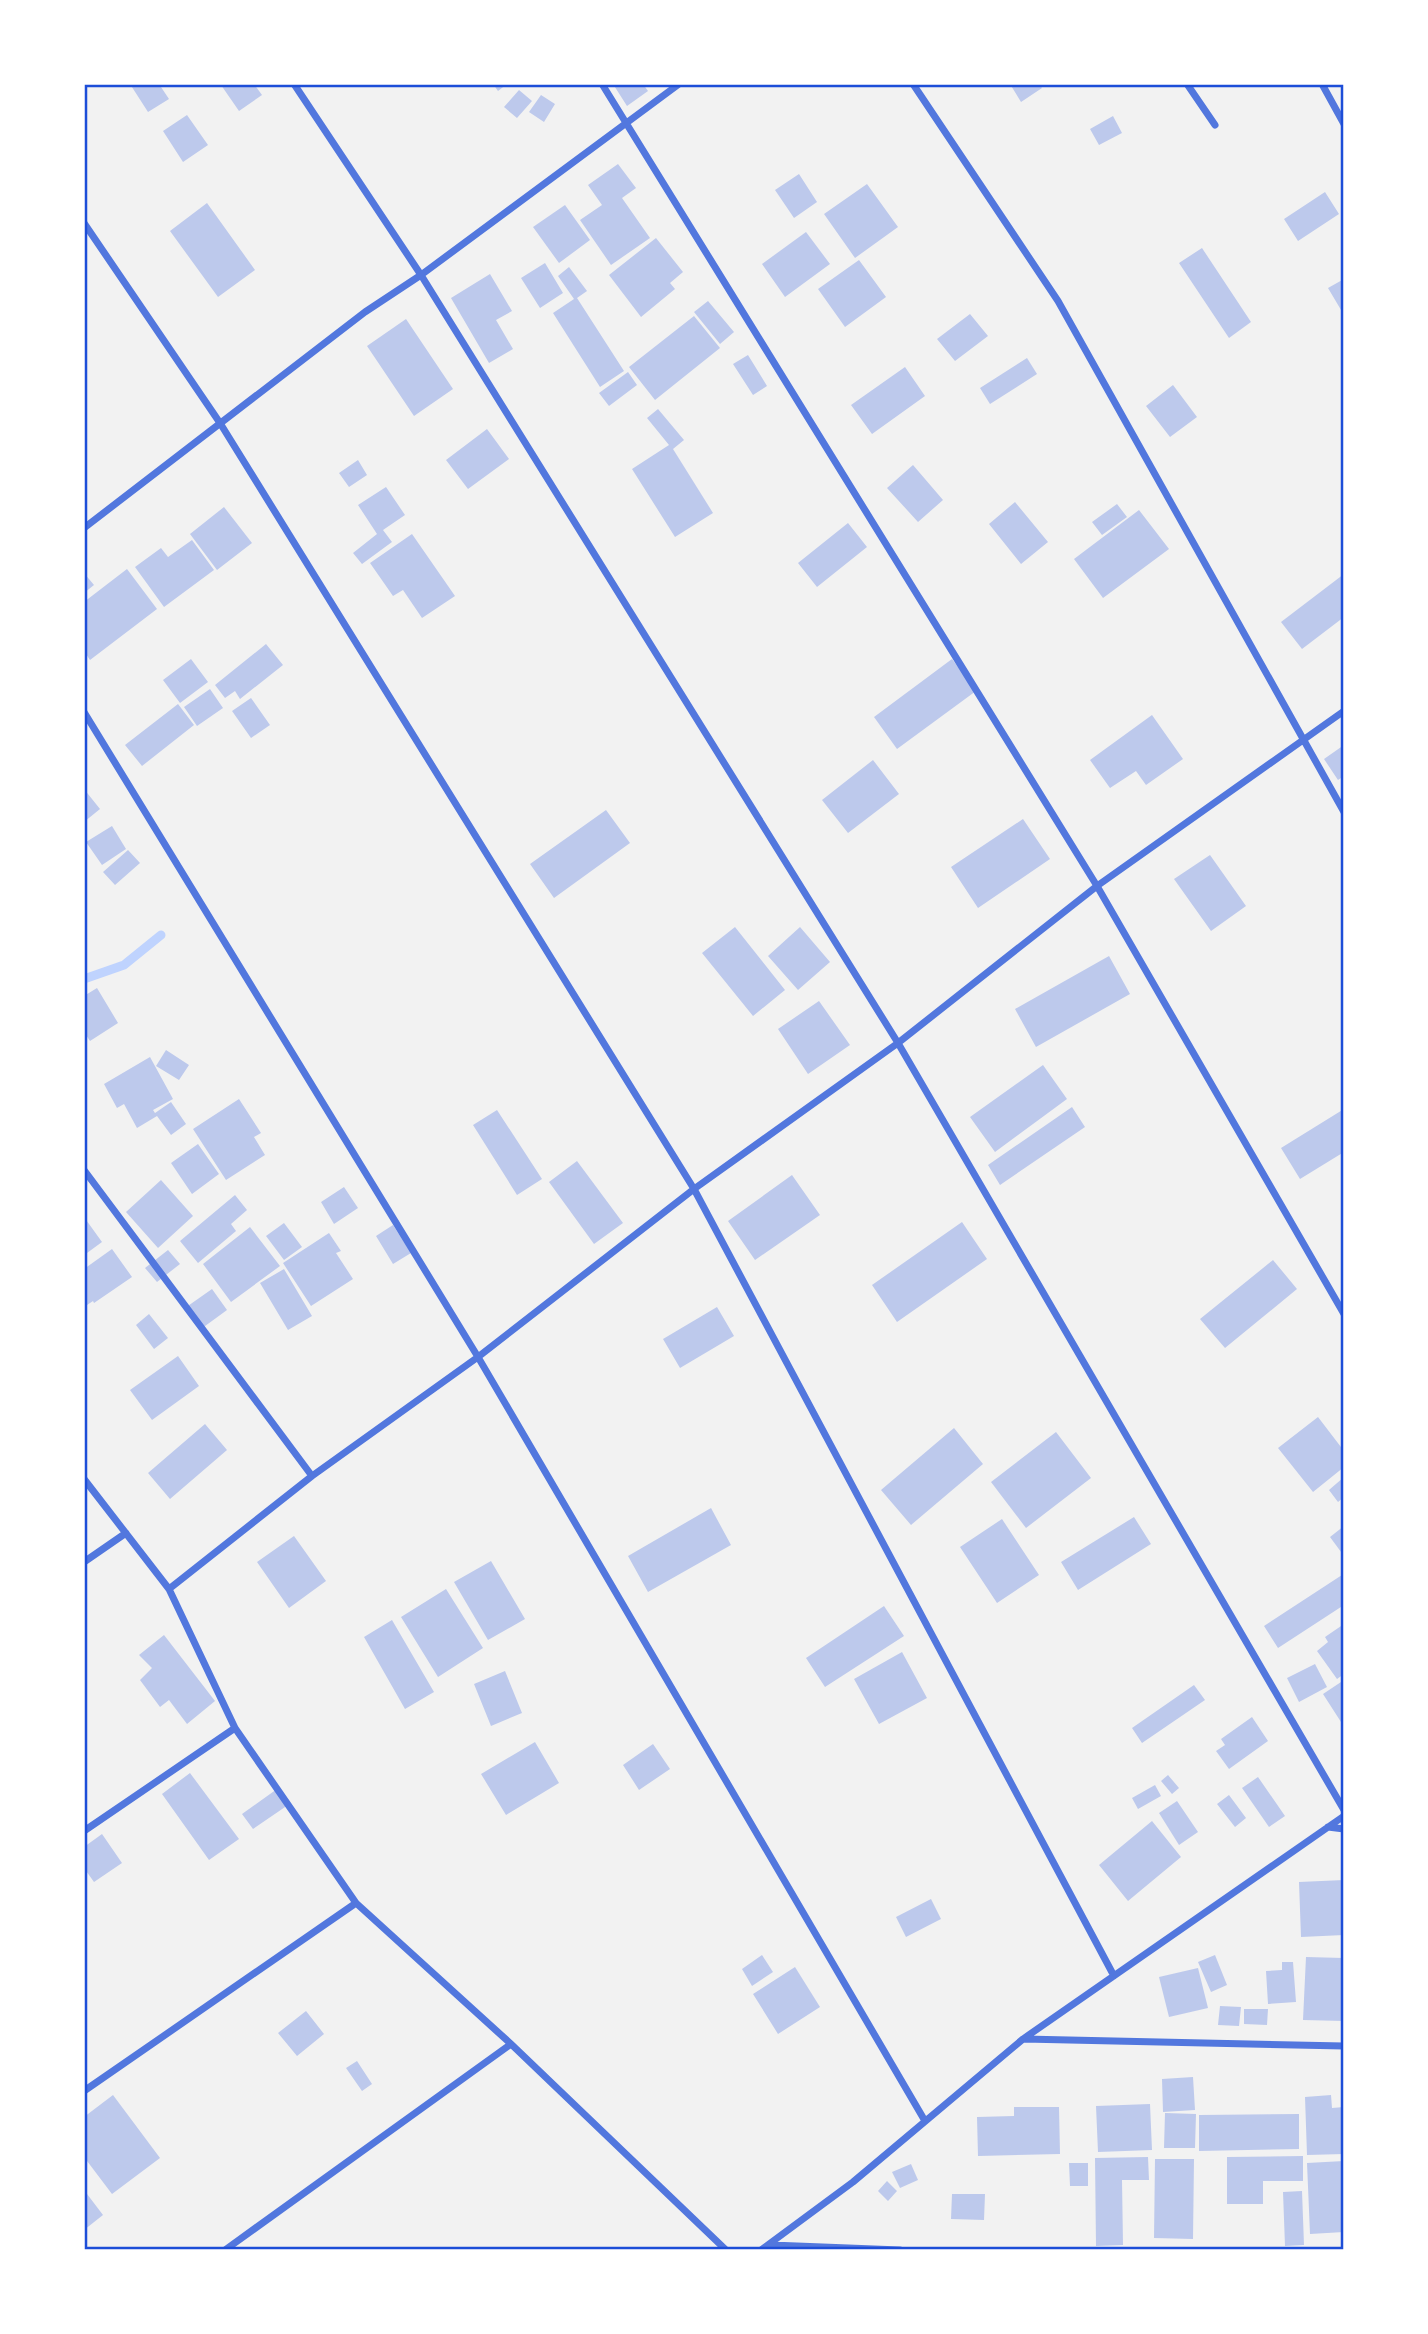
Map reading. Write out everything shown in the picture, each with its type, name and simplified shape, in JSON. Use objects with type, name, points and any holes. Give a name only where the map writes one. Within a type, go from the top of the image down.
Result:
[{"type":"street","points":[[294,84],[421,275],[898,1042],[1344,1810]]},
{"type":"street","points":[[601,84],[627,122],[1097,886],[1344,1314]]},
{"type":"street","points":[[84,528],[365,312],[421,275],[679,84]]},
{"type":"street","points":[[913,84],[1058,301],[1344,812]]},
{"type":"street","points":[[1187,84],[1214,125]]},
{"type":"street","points":[[1322,84],[1344,124]]},
{"type":"street","points":[[84,223],[220,423],[694,1189],[1114,1976]]},
{"type":"street","points":[[169,1589],[312,1476],[478,1357],[694,1189],[898,1042],[1097,886],[1344,711]]},
{"type":"street","points":[[84,712],[478,1357],[925,2121]]},
{"type":"street","points":[[84,1170],[312,1476]]},
{"type":"street","points":[[84,1479],[169,1589],[235,1728],[356,1903],[511,2044],[726,2250]]},
{"type":"street","points":[[84,1562],[126,1533]]},
{"type":"street","points":[[84,1831],[235,1728]]},
{"type":"street","points":[[761,2250],[853,2182],[1023,2039],[1344,1816]]},
{"type":"street","points":[[1327,1827],[1344,1829]]},
{"type":"street","points":[[84,2091],[356,1903]]},
{"type":"street","points":[[1023,2039],[1344,2046]]},
{"type":"street","points":[[225,2250],[511,2044]]},
{"type":"street","points":[[770,2245],[900,2250]]},
{"type":"building","points":[[130,84],[159,84],[169,99],[148,112]]},
{"type":"building","points":[[254,84],[262,95],[239,111],[221,85]]},
{"type":"building","points":[[493,84],[507,84],[498,91]]},
{"type":"building","points":[[613,84],[643,84],[648,91],[627,106]]},
{"type":"building","points":[[1010,84],[1039,84],[1042,88],[1021,102]]},
{"type":"building","points":[[519,90],[532,101],[517,118],[504,107]]},
{"type":"building","points":[[541,95],[555,104],[544,122],[529,112]]},
{"type":"building","points":[[187,115],[208,145],[183,162],[163,131]]},
{"type":"building","points":[[1113,116],[1122,133],[1099,145],[1090,129]]},
{"type":"building","points":[[618,164],[636,188],[622,198],[650,238],[611,265],[580,220],[602,205],[588,185]]},
{"type":"building","points":[[799,174],[817,202],[794,218],[775,190]]},
{"type":"building","points":[[867,184],[898,227],[855,258],[824,214]]},
{"type":"building","points":[[1325,192],[1339,214],[1298,241],[1284,219]]},
{"type":"building","points":[[207,203],[255,270],[218,297],[170,231]]},
{"type":"building","points":[[565,205],[590,240],[559,263],[533,227]]},
{"type":"building","points":[[806,232],[830,264],[785,297],[762,264]]},
{"type":"building","points":[[656,238],[683,272],[670,283],[675,289],[641,317],[609,275]]},
{"type":"building","points":[[1202,248],[1251,322],[1229,338],[1179,263]]},
{"type":"building","points":[[859,260],[886,297],[845,327],[818,289]]},
{"type":"building","points":[[545,263],[563,293],[540,308],[521,278]]},
{"type":"building","points":[[569,267],[587,291],[577,298],[624,371],[600,387],[553,313],[574,299],[558,276]]},
{"type":"building","points":[[490,274],[512,311],[496,320],[513,349],[489,363],[451,298]]},
{"type":"building","points":[[1344,279],[1344,315],[1328,288]]},
{"type":"building","points":[[708,301],[734,332],[720,344],[694,312]]},
{"type":"building","points":[[970,314],[988,336],[955,361],[937,339]]},
{"type":"building","points":[[694,316],[720,348],[655,400],[629,367]]},
{"type":"building","points":[[406,319],[453,389],[414,416],[367,346]]},
{"type":"building","points":[[748,355],[767,386],[753,395],[733,364]]},
{"type":"building","points":[[1027,358],[1037,374],[990,404],[980,388]]},
{"type":"building","points":[[905,367],[925,396],[872,434],[851,405]]},
{"type":"building","points":[[628,372],[637,385],[609,406],[599,393]]},
{"type":"building","points":[[1173,385],[1197,417],[1170,437],[1146,406]]},
{"type":"building","points":[[658,409],[684,440],[673,449],[713,513],[675,537],[632,469],[669,445],[647,418]]},
{"type":"building","points":[[487,429],[509,459],[468,489],[446,460]]},
{"type":"building","points":[[358,460],[367,475],[349,487],[339,473]]},
{"type":"building","points":[[913,465],[943,500],[918,522],[887,488]]},
{"type":"building","points":[[386,487],[405,515],[383,530],[392,542],[362,564],[353,553],[377,534],[358,505]]},
{"type":"building","points":[[1015,502],[1048,542],[1021,564],[989,524]]},
{"type":"building","points":[[1117,504],[1127,517],[1102,535],[1092,522]]},
{"type":"building","points":[[224,507],[252,543],[217,570],[190,534]]},
{"type":"building","points":[[1139,510],[1169,549],[1103,598],[1074,559]]},
{"type":"building","points":[[848,523],[867,547],[817,587],[798,563]]},
{"type":"building","points":[[412,534],[455,596],[422,618],[403,590],[393,596],[370,563]]},
{"type":"building","points":[[192,540],[214,570],[164,607],[135,567],[161,548],[168,557]]},
{"type":"building","points":[[127,569],[157,609],[90,660],[84,651],[84,602]]},
{"type":"building","points":[[84,573],[94,585],[84,593]]},
{"type":"building","points":[[1344,574],[1344,617],[1302,649],[1281,622]]},
{"type":"building","points":[[266,644],[283,665],[240,699],[235,691],[225,698],[215,685]]},
{"type":"building","points":[[191,659],[208,682],[180,703],[163,680]]},
{"type":"building","points":[[952,659],[976,691],[897,749],[874,717]]},
{"type":"building","points":[[210,689],[223,708],[197,726],[184,707]]},
{"type":"building","points":[[251,698],[270,725],[251,738],[232,711]]},
{"type":"building","points":[[178,704],[194,725],[142,766],[125,745]]},
{"type":"building","points":[[1152,715],[1183,759],[1146,785],[1136,771],[1110,788],[1090,760]]},
{"type":"building","points":[[1344,745],[1344,776],[1338,780],[1324,759]]},
{"type":"building","points":[[873,760],[899,794],[848,833],[822,800]]},
{"type":"building","points":[[84,789],[100,809],[84,822]]},
{"type":"building","points":[[606,810],[630,843],[554,898],[530,864]]},
{"type":"building","points":[[1023,819],[1050,859],[978,908],[951,867]]},
{"type":"building","points":[[112,826],[126,849],[102,865],[86,842]]},
{"type":"building","points":[[128,850],[140,863],[115,885],[103,872]]},
{"type":"building","points":[[1210,855],[1246,906],[1211,931],[1174,879]]},
{"type":"building","points":[[735,927],[785,990],[753,1016],[702,953]]},
{"type":"building","points":[[800,927],[830,962],[798,990],[768,956]]},
{"type":"building","points":[[1109,956],[1130,994],[1036,1047],[1015,1009]]},
{"type":"building","points":[[97,988],[118,1023],[90,1041],[84,1032],[84,996]]},
{"type":"building","points":[[819,1001],[850,1045],[808,1074],[778,1029]]},
{"type":"building","points":[[166,1050],[189,1065],[179,1080],[156,1066]]},
{"type":"building","points":[[150,1057],[173,1099],[153,1110],[155,1113],[171,1102],[186,1124],[171,1135],[157,1116],[137,1128],[124,1104],[117,1108],[104,1084]]},
{"type":"building","points":[[1043,1065],[1067,1099],[995,1152],[970,1117]]},
{"type":"building","points":[[239,1099],[261,1133],[254,1137],[265,1155],[226,1180],[193,1129]]},
{"type":"building","points":[[1072,1107],[1085,1127],[1000,1185],[988,1165]]},
{"type":"building","points":[[1344,1109],[1344,1152],[1300,1179],[1281,1148]]},
{"type":"building","points":[[497,1110],[542,1179],[517,1195],[473,1125]]},
{"type":"building","points":[[198,1144],[219,1174],[192,1194],[171,1163]]},
{"type":"building","points":[[577,1161],[623,1223],[594,1244],[549,1182]]},
{"type":"building","points":[[792,1175],[820,1215],[755,1260],[728,1221]]},
{"type":"building","points":[[161,1180],[193,1216],[158,1248],[126,1212]]},
{"type":"building","points":[[344,1187],[358,1208],[334,1224],[321,1202]]},
{"type":"building","points":[[235,1195],[247,1210],[231,1224],[236,1231],[198,1263],[180,1241]]},
{"type":"building","points":[[84,1217],[102,1242],[87,1253],[84,1249]]},
{"type":"building","points":[[962,1222],[987,1259],[897,1322],[872,1285]]},
{"type":"building","points":[[284,1223],[302,1247],[284,1260],[266,1236]]},
{"type":"building","points":[[393,1225],[411,1253],[393,1264],[376,1236]]},
{"type":"building","points":[[250,1227],[280,1266],[231,1302],[203,1264]]},
{"type":"building","points":[[329,1233],[341,1251],[336,1253],[353,1279],[311,1306],[283,1263]]},
{"type":"building","points":[[112,1249],[132,1277],[84,1307],[84,1269]]},
{"type":"building","points":[[168,1250],[180,1264],[157,1282],[145,1268]]},
{"type":"building","points":[[1273,1260],[1297,1289],[1225,1348],[1200,1319]]},
{"type":"building","points":[[284,1269],[312,1316],[288,1330],[260,1283]]},
{"type":"building","points":[[212,1289],[227,1310],[201,1329],[185,1308]]},
{"type":"building","points":[[717,1307],[734,1336],[680,1368],[663,1339]]},
{"type":"building","points":[[149,1314],[168,1338],[154,1349],[136,1325]]},
{"type":"building","points":[[178,1356],[199,1386],[152,1420],[130,1390]]},
{"type":"building","points":[[1318,1417],[1344,1451],[1344,1467],[1313,1492],[1278,1448]]},
{"type":"building","points":[[205,1424],[227,1450],[170,1499],[148,1473]]},
{"type":"building","points":[[954,1428],[983,1464],[911,1525],[881,1490]]},
{"type":"building","points":[[1056,1432],[1091,1478],[1026,1528],[991,1482]]},
{"type":"building","points":[[1344,1477],[1344,1497],[1338,1502],[1329,1490]]},
{"type":"building","points":[[711,1508],[731,1545],[648,1592],[628,1556]]},
{"type":"building","points":[[1134,1517],[1151,1544],[1078,1590],[1061,1562]]},
{"type":"building","points":[[1002,1519],[1039,1575],[997,1603],[960,1547]]},
{"type":"building","points":[[1344,1526],[1344,1556],[1330,1537]]},
{"type":"building","points":[[294,1536],[326,1581],[289,1608],[257,1562]]},
{"type":"building","points":[[491,1561],[525,1619],[488,1640],[454,1582]]},
{"type":"building","points":[[1342,1575],[1344,1605],[1278,1648],[1264,1626]]},
{"type":"building","points":[[446,1589],[483,1648],[438,1677],[401,1617]]},
{"type":"building","points":[[884,1606],[904,1636],[825,1687],[806,1658]]},
{"type":"building","points":[[392,1620],[434,1692],[405,1709],[364,1637]]},
{"type":"building","points":[[1344,1624],[1344,1674],[1337,1679],[1317,1651],[1328,1642],[1325,1637]]},
{"type":"building","points":[[164,1635],[215,1701],[187,1724],[169,1700],[160,1707],[140,1680],[152,1668],[139,1655]]},
{"type":"building","points":[[902,1652],[927,1698],[879,1724],[854,1679]]},
{"type":"building","points":[[1315,1664],[1327,1687],[1299,1702],[1287,1678]]},
{"type":"building","points":[[505,1671],[522,1713],[491,1726],[474,1684]]},
{"type":"building","points":[[1344,1680],[1344,1720],[1341,1722],[1323,1694]]},
{"type":"building","points":[[1194,1685],[1205,1700],[1142,1743],[1132,1728]]},
{"type":"building","points":[[1252,1717],[1268,1741],[1229,1769],[1216,1751],[1225,1745],[1221,1739]]},
{"type":"building","points":[[535,1742],[559,1783],[506,1815],[481,1774]]},
{"type":"building","points":[[653,1744],[670,1769],[639,1790],[623,1765]]},
{"type":"building","points":[[190,1773],[239,1839],[209,1860],[162,1794]]},
{"type":"building","points":[[1168,1775],[1179,1788],[1172,1794],[1161,1781]]},
{"type":"building","points":[[1258,1777],[1285,1816],[1269,1827],[1242,1788]]},
{"type":"building","points":[[1155,1785],[1161,1796],[1138,1809],[1132,1798]]},
{"type":"building","points":[[277,1789],[288,1805],[253,1829],[242,1814]]},
{"type":"building","points":[[1229,1795],[1246,1818],[1235,1827],[1217,1804]]},
{"type":"building","points":[[1177,1801],[1198,1832],[1179,1845],[1159,1813]]},
{"type":"building","points":[[1152,1821],[1181,1857],[1128,1901],[1099,1865]]},
{"type":"building","points":[[102,1834],[122,1863],[94,1882],[84,1868],[84,1847]]},
{"type":"building","points":[[1344,1880],[1344,1935],[1301,1937],[1299,1882]]},
{"type":"building","points":[[931,1899],[941,1919],[906,1937],[896,1917]]},
{"type":"building","points":[[762,1955],[773,1972],[752,1986],[742,1969]]},
{"type":"building","points":[[1215,1955],[1227,1985],[1211,1992],[1198,1962]]},
{"type":"building","points":[[1306,1957],[1344,1958],[1344,2021],[1303,2020]]},
{"type":"building","points":[[1282,1962],[1293,1962],[1296,2002],[1268,2004],[1266,1971],[1282,1970]]},
{"type":"building","points":[[795,1967],[820,2007],[778,2034],[753,1994]]},
{"type":"building","points":[[1198,1968],[1208,2008],[1169,2017],[1159,1977]]},
{"type":"building","points":[[1220,2006],[1241,2007],[1239,2026],[1218,2025]]},
{"type":"building","points":[[1244,2009],[1268,2009],[1267,2025],[1244,2024]]},
{"type":"building","points":[[306,2011],[324,2034],[297,2056],[278,2033]]},
{"type":"building","points":[[357,2061],[372,2084],[362,2091],[346,2068]]},
{"type":"building","points":[[1193,2077],[1195,2110],[1163,2112],[1162,2079]]},
{"type":"building","points":[[113,2095],[160,2158],[112,2194],[84,2157],[84,2117]]},
{"type":"building","points":[[1331,2095],[1332,2108],[1344,2107],[1344,2154],[1307,2155],[1305,2097]]},
{"type":"building","points":[[1150,2104],[1152,2150],[1098,2152],[1096,2106]]},
{"type":"building","points":[[1014,2107],[1059,2107],[1060,2154],[978,2156],[977,2117],[1014,2116]]},
{"type":"building","points":[[1165,2113],[1196,2114],[1195,2148],[1164,2148]]},
{"type":"building","points":[[1299,2114],[1299,2149],[1199,2151],[1199,2115]]},
{"type":"building","points":[[1303,2156],[1303,2181],[1263,2181],[1263,2204],[1227,2204],[1227,2157]]},
{"type":"building","points":[[1148,2157],[1149,2180],[1122,2180],[1123,2245],[1096,2246],[1095,2158]]},
{"type":"building","points":[[1155,2159],[1194,2159],[1193,2239],[1154,2238]]},
{"type":"building","points":[[1344,2161],[1344,2232],[1310,2234],[1307,2163]]},
{"type":"building","points":[[1069,2163],[1088,2163],[1088,2186],[1070,2186]]},
{"type":"building","points":[[911,2164],[918,2180],[900,2188],[892,2172]]},
{"type":"building","points":[[887,2181],[897,2191],[888,2201],[878,2191]]},
{"type":"building","points":[[84,2190],[103,2215],[84,2230]]},
{"type":"building","points":[[1302,2191],[1304,2245],[1285,2246],[1283,2192]]},
{"type":"building","points":[[952,2194],[985,2194],[984,2220],[951,2219]]},
{"type":"waterway","points":[[84,979],[124,965],[161,935]]}]
